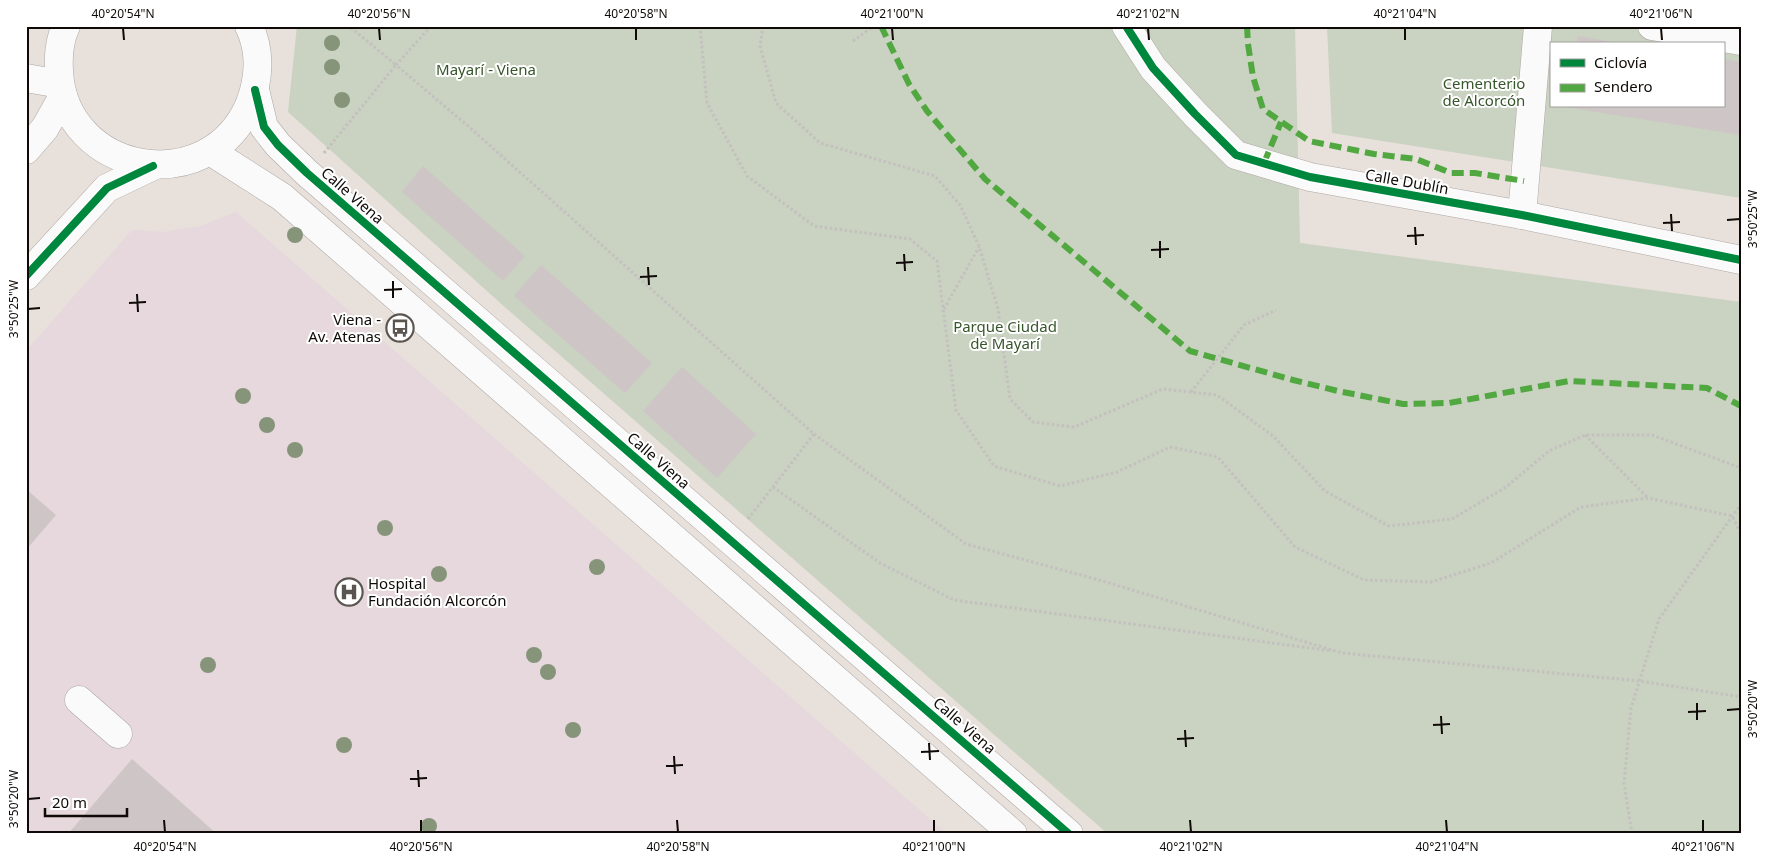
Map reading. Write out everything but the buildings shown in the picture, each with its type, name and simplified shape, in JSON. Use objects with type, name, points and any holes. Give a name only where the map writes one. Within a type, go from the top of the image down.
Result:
[{"type":"street","points":[[66,26],[58,56],[61,90],[76,123],[97,145],[123,160],[152,166],[182,163],[210,151],[228,137],[244,118],[255,90],[258,67],[255,30]]},
{"type":"street","name":"Calle Dublín","points":[[1126,26],[1154,68],[1195,114],[1236,155],[1310,178],[1522,216],[1741,260]]},
{"type":"street","points":[[1522,216],[1538,26]]},
{"type":"street","points":[[1652,26],[1741,41]]},
{"type":"street","points":[[26,78],[61,90]]},
{"type":"street","points":[[26,150],[45,128],[61,90]]},
{"type":"street","name":"Calle Viena","points":[[255,90],[264,127],[278,145],[307,173],[1069,834]]},
{"type":"street","points":[[210,151],[282,197],[1013,834]]},
{"type":"street","points":[[26,276],[107,188],[152,166]]},
{"type":"street","points":[[79,700],[118,734]]},
{"type":"path","points":[[349,26],[468,126],[814,434],[966,544],[1099,580],[1342,653]]},
{"type":"path","points":[[307,173],[396,65],[431,26]]},
{"type":"path","points":[[700,26],[707,103],[748,176],[814,226],[910,239],[937,261],[956,410],[994,466],[1060,486],[1117,472],[1170,447],[1218,457],[1295,547],[1364,580],[1431,582],[1491,563],[1581,507],[1648,498],[1732,516]]},
{"type":"path","points":[[764,26],[760,46],[776,103],[820,143],[935,176],[960,205],[979,246],[998,309],[1010,399],[1033,422],[1074,428],[1163,389],[1217,395],[1273,436],[1325,491],[1389,526],[1452,519],[1506,487],[1549,450],[1585,435],[1652,435],[1741,468]]},
{"type":"path","points":[[853,42],[874,26]]},
{"type":"path","points":[[944,310],[979,246]]},
{"type":"path","points":[[1190,392],[1244,325],[1276,310]]},
{"type":"path","points":[[731,540],[814,434]]},
{"type":"path","points":[[1585,435],[1648,498]]},
{"type":"path","points":[[772,487],[880,563],[954,600],[1342,653],[1640,681],[1741,697]]},
{"type":"path","points":[[1632,834],[1624,783],[1631,708],[1659,619],[1741,504]]},
{"type":"path","points":[[1732,516],[1741,533]]},
{"type":"shaded area","name":"Hospital Fundación Alcorcón","points":[[236,212],[947,834],[26,834],[26,351],[132,230],[163,232],[201,226]]},
{"type":"green space","name":"Parque Ciudad de Mayarí","points":[[297,26],[1295,26],[1300,243],[1741,302],[1741,834],[1108,834],[507,309],[288,112]]},
{"type":"green space","name":"Cementerio de Alcorcón","points":[[1327,26],[1741,26],[1741,198],[1332,133]]},
{"type":"marked path","points":[[881,26],[909,84],[927,111],[985,179],[1190,351],[1293,380],[1403,404],[1449,403],[1569,381],[1707,388],[1741,406]]},
{"type":"marked path","points":[[1247,26],[1253,77],[1263,109],[1309,141],[1374,154],[1416,159],[1451,173],[1475,173],[1524,181]]},
{"type":"marked path","points":[[1264,163],[1281,122]]},
{"type":"cycle path","points":[[1126,26],[1153,68],[1236,155],[1310,177],[1522,215],[1741,260]]},
{"type":"cycle path","points":[[255,90],[264,127],[278,145],[307,173],[1069,834]]},
{"type":"cycle path","points":[[26,276],[107,188],[153,166]]},
{"type":"place","name":"Viena - Av. Atenas","points":[[400,328]]},
{"type":"place","name":"Hospital Fundación Alcorcón","points":[[349,592]]},
{"type":"park label","name":"Mayarí - Viena","points":[[486,69]]}]
